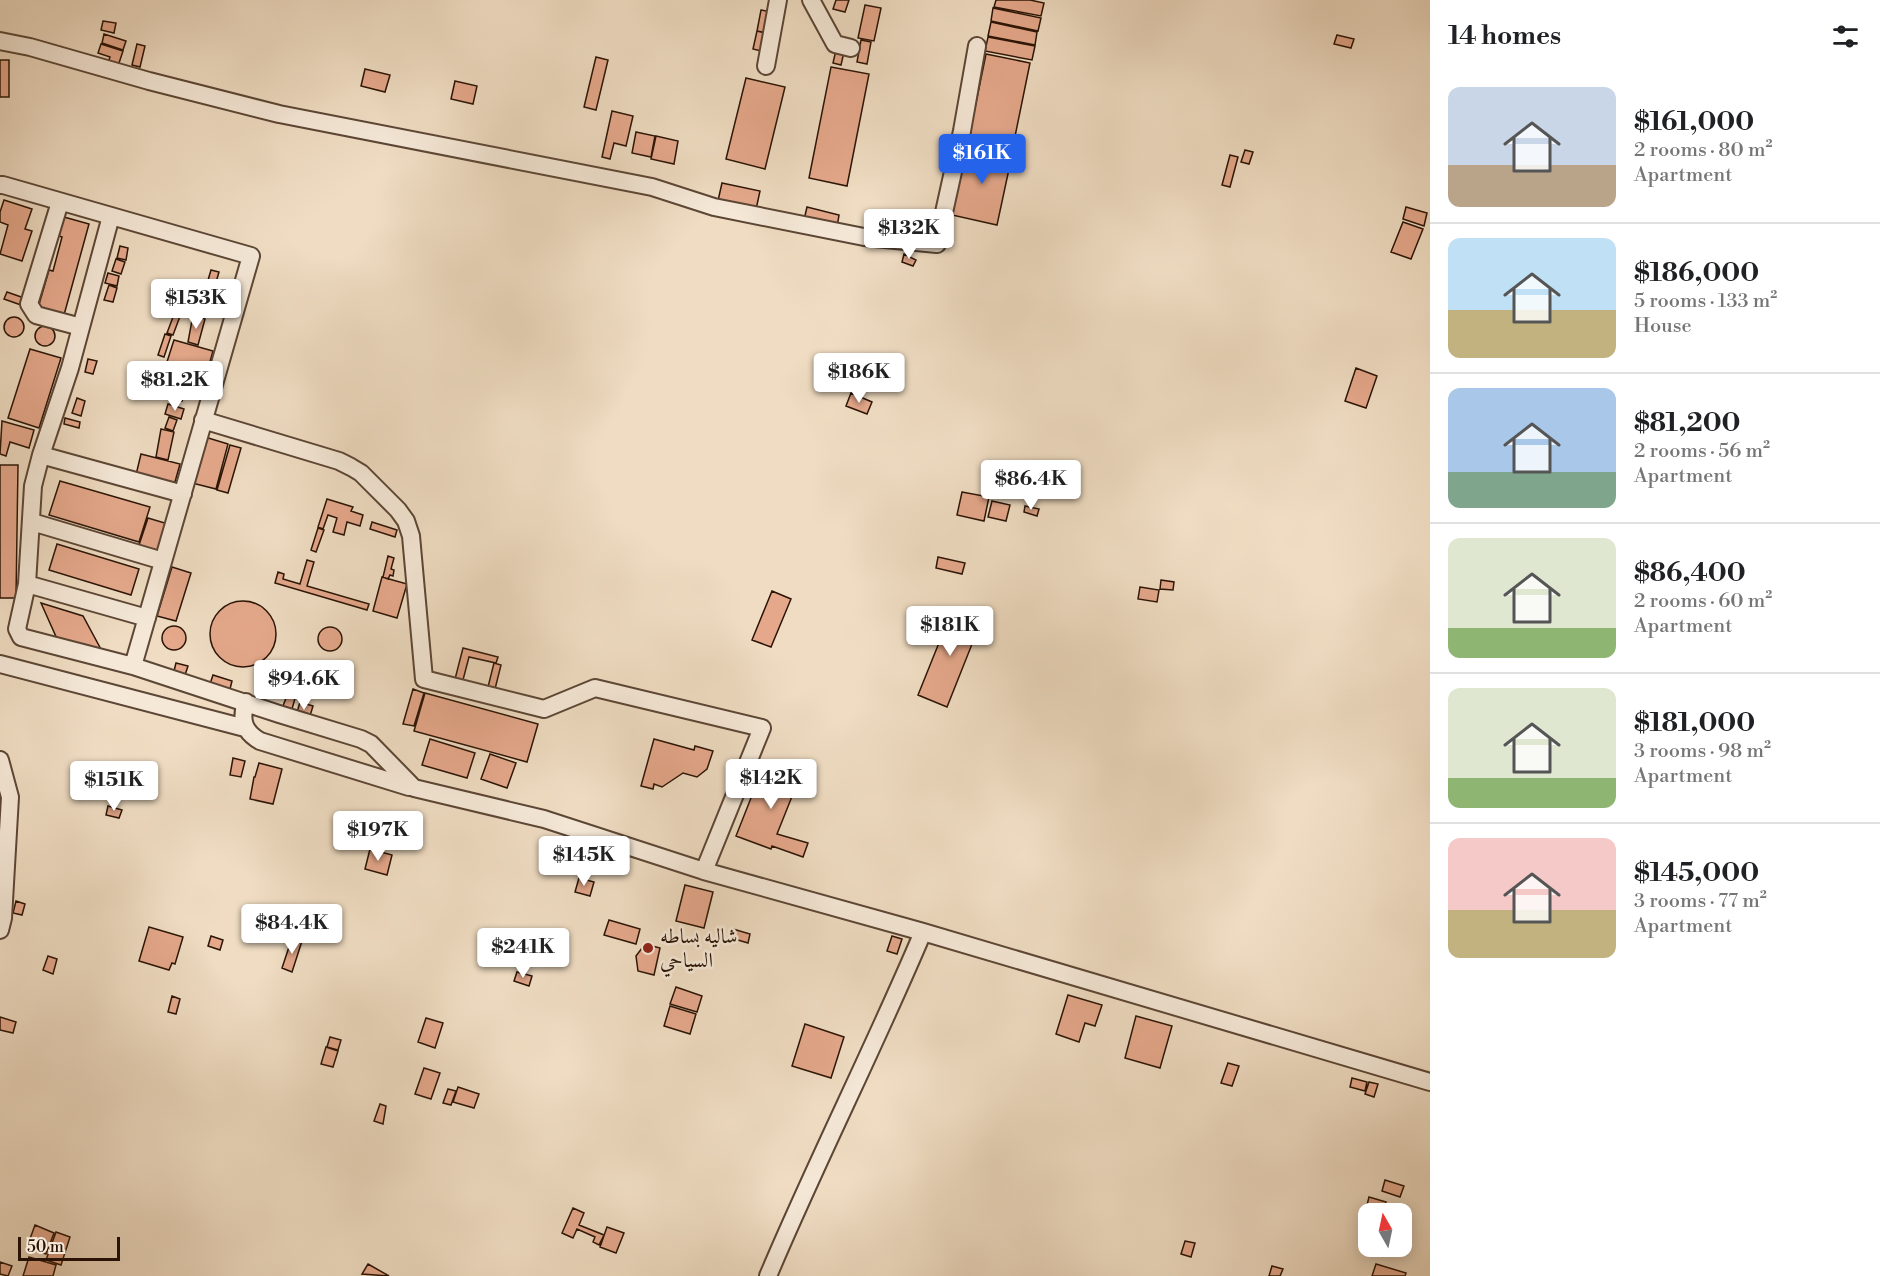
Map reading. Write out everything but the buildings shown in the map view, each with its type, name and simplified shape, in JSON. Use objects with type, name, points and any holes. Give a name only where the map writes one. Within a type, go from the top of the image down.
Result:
[{"type":"street","points":[[766,66],[778,0]]},
{"type":"street","points":[[811,0],[835,44],[851,48]]},
{"type":"street","points":[[0,41],[279,114],[652,187],[714,207],[864,237],[937,244],[962,131],[976,46]]},
{"type":"street","points":[[0,185],[251,256],[133,666]]},
{"type":"street","points":[[60,202],[29,304],[36,315],[81,327]]},
{"type":"street","points":[[111,216],[70,368],[33,486],[27,584],[17,629],[21,637],[133,666],[361,739],[371,744],[414,788]]},
{"type":"street","points":[[203,420],[339,461],[361,473],[398,510],[406,521],[411,536],[424,680],[544,709],[595,688],[762,728],[704,871]]},
{"type":"street","points":[[41,455],[183,494]]},
{"type":"street","points":[[32,522],[163,561]]},
{"type":"street","points":[[27,584],[147,618]]},
{"type":"street","points":[[0,664],[245,728]]},
{"type":"street","points":[[246,702],[242,717],[245,728],[249,735],[260,741],[414,788],[544,819],[704,871],[923,932],[1430,1082]]},
{"type":"street","points":[[0,760],[10,797],[3,918],[0,930]]},
{"type":"street","points":[[768,1276],[811,1175],[860,1076],[923,932]]},
{"type":"place","name":"شاليه بساطه السياحي","points":[[648,948]]}]
